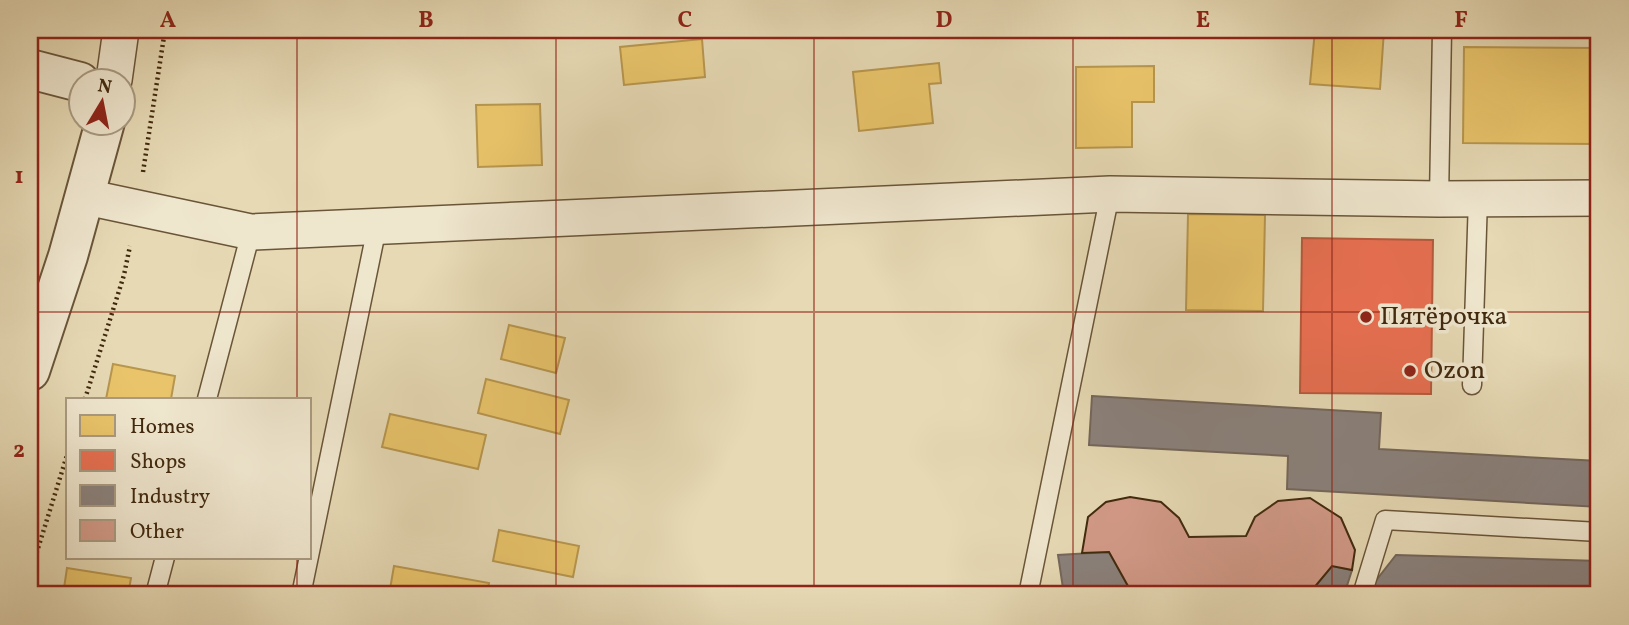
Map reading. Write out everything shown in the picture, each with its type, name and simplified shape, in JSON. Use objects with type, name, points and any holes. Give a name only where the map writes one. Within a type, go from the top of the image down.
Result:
[{"type":"street","points":[[116,66],[121,30]]},
{"type":"street","points":[[30,69],[66,78]]},
{"type":"street","points":[[30,371],[86,197],[101,136]]},
{"type":"street","points":[[86,197],[251,232],[1110,194],[1439,199],[1599,198]]},
{"type":"lane","points":[[1439,199],[1442,30]]},
{"type":"lane","points":[[1028,595],[1110,194]]},
{"type":"lane","points":[[1472,384],[1478,198]]},
{"type":"lane","points":[[312,542],[377,227]]},
{"type":"lane","points":[[207,398],[251,232]]},
{"type":"lane","points":[[1362,595],[1385,520],[1599,532]]},
{"type":"lane","points":[[155,595],[165,558]]},
{"type":"lane","points":[[301,595],[309,558]]},
{"type":"path","points":[[30,574],[66,458]]},
{"type":"building: Homes","points":[[1315,30],[1384,30],[1380,89],[1310,84]]},
{"type":"building: Homes","points":[[702,39],[705,77],[624,85],[620,47]]},
{"type":"building: Homes","points":[[1464,47],[1599,48],[1599,144],[1463,143]]},
{"type":"building: Homes","points":[[939,63],[941,83],[929,84],[933,123],[859,131],[853,72]]},
{"type":"building: Homes","points":[[1154,66],[1154,102],[1132,102],[1132,147],[1076,148],[1076,67]]},
{"type":"building: Homes","points":[[540,104],[542,165],[478,167],[476,105]]},
{"type":"building: Homes","points":[[1188,214],[1265,215],[1263,311],[1186,310]]},
{"type":"building: Homes","points":[[509,325],[565,338],[556,373],[501,359]]},
{"type":"building: Homes","points":[[113,364],[175,376],[171,398],[106,398]]},
{"type":"building: Homes","points":[[486,379],[569,400],[560,434],[478,413]]},
{"type":"building: Homes","points":[[390,414],[486,435],[478,469],[382,447]]},
{"type":"building: Homes","points":[[499,530],[579,546],[573,577],[493,561]]},
{"type":"building: Homes","points":[[394,566],[489,583],[487,595],[389,595]]},
{"type":"building: Homes","points":[[67,568],[131,578],[128,595],[63,595]]},
{"type":"building: Shops","name":"Пятёрочка","points":[[1302,238],[1433,240],[1431,394],[1300,393]]},
{"type":"building: Industry","points":[[1092,396],[1381,413],[1379,449],[1599,461],[1599,507],[1287,489],[1288,456],[1089,445]]},
{"type":"building: Industry","points":[[1109,552],[1133,595],[1064,595],[1058,555]]},
{"type":"building: Industry","points":[[1396,555],[1599,561],[1599,595],[1370,595],[1371,587]]},
{"type":"building: Industry","points":[[1332,566],[1352,570],[1344,595],[1308,595]]},
{"type":"building: Other","points":[[1130,497],[1161,502],[1179,518],[1189,537],[1246,536],[1255,517],[1278,501],[1310,498],[1341,518],[1355,550],[1352,570],[1332,566],[1308,595],[1133,595],[1109,552],[1082,553],[1088,517],[1106,502]]},
{"type":"place","name":"Пятёрочка","points":[[1366,317]]},
{"type":"place","name":"Ozon","points":[[1410,371]]}]
